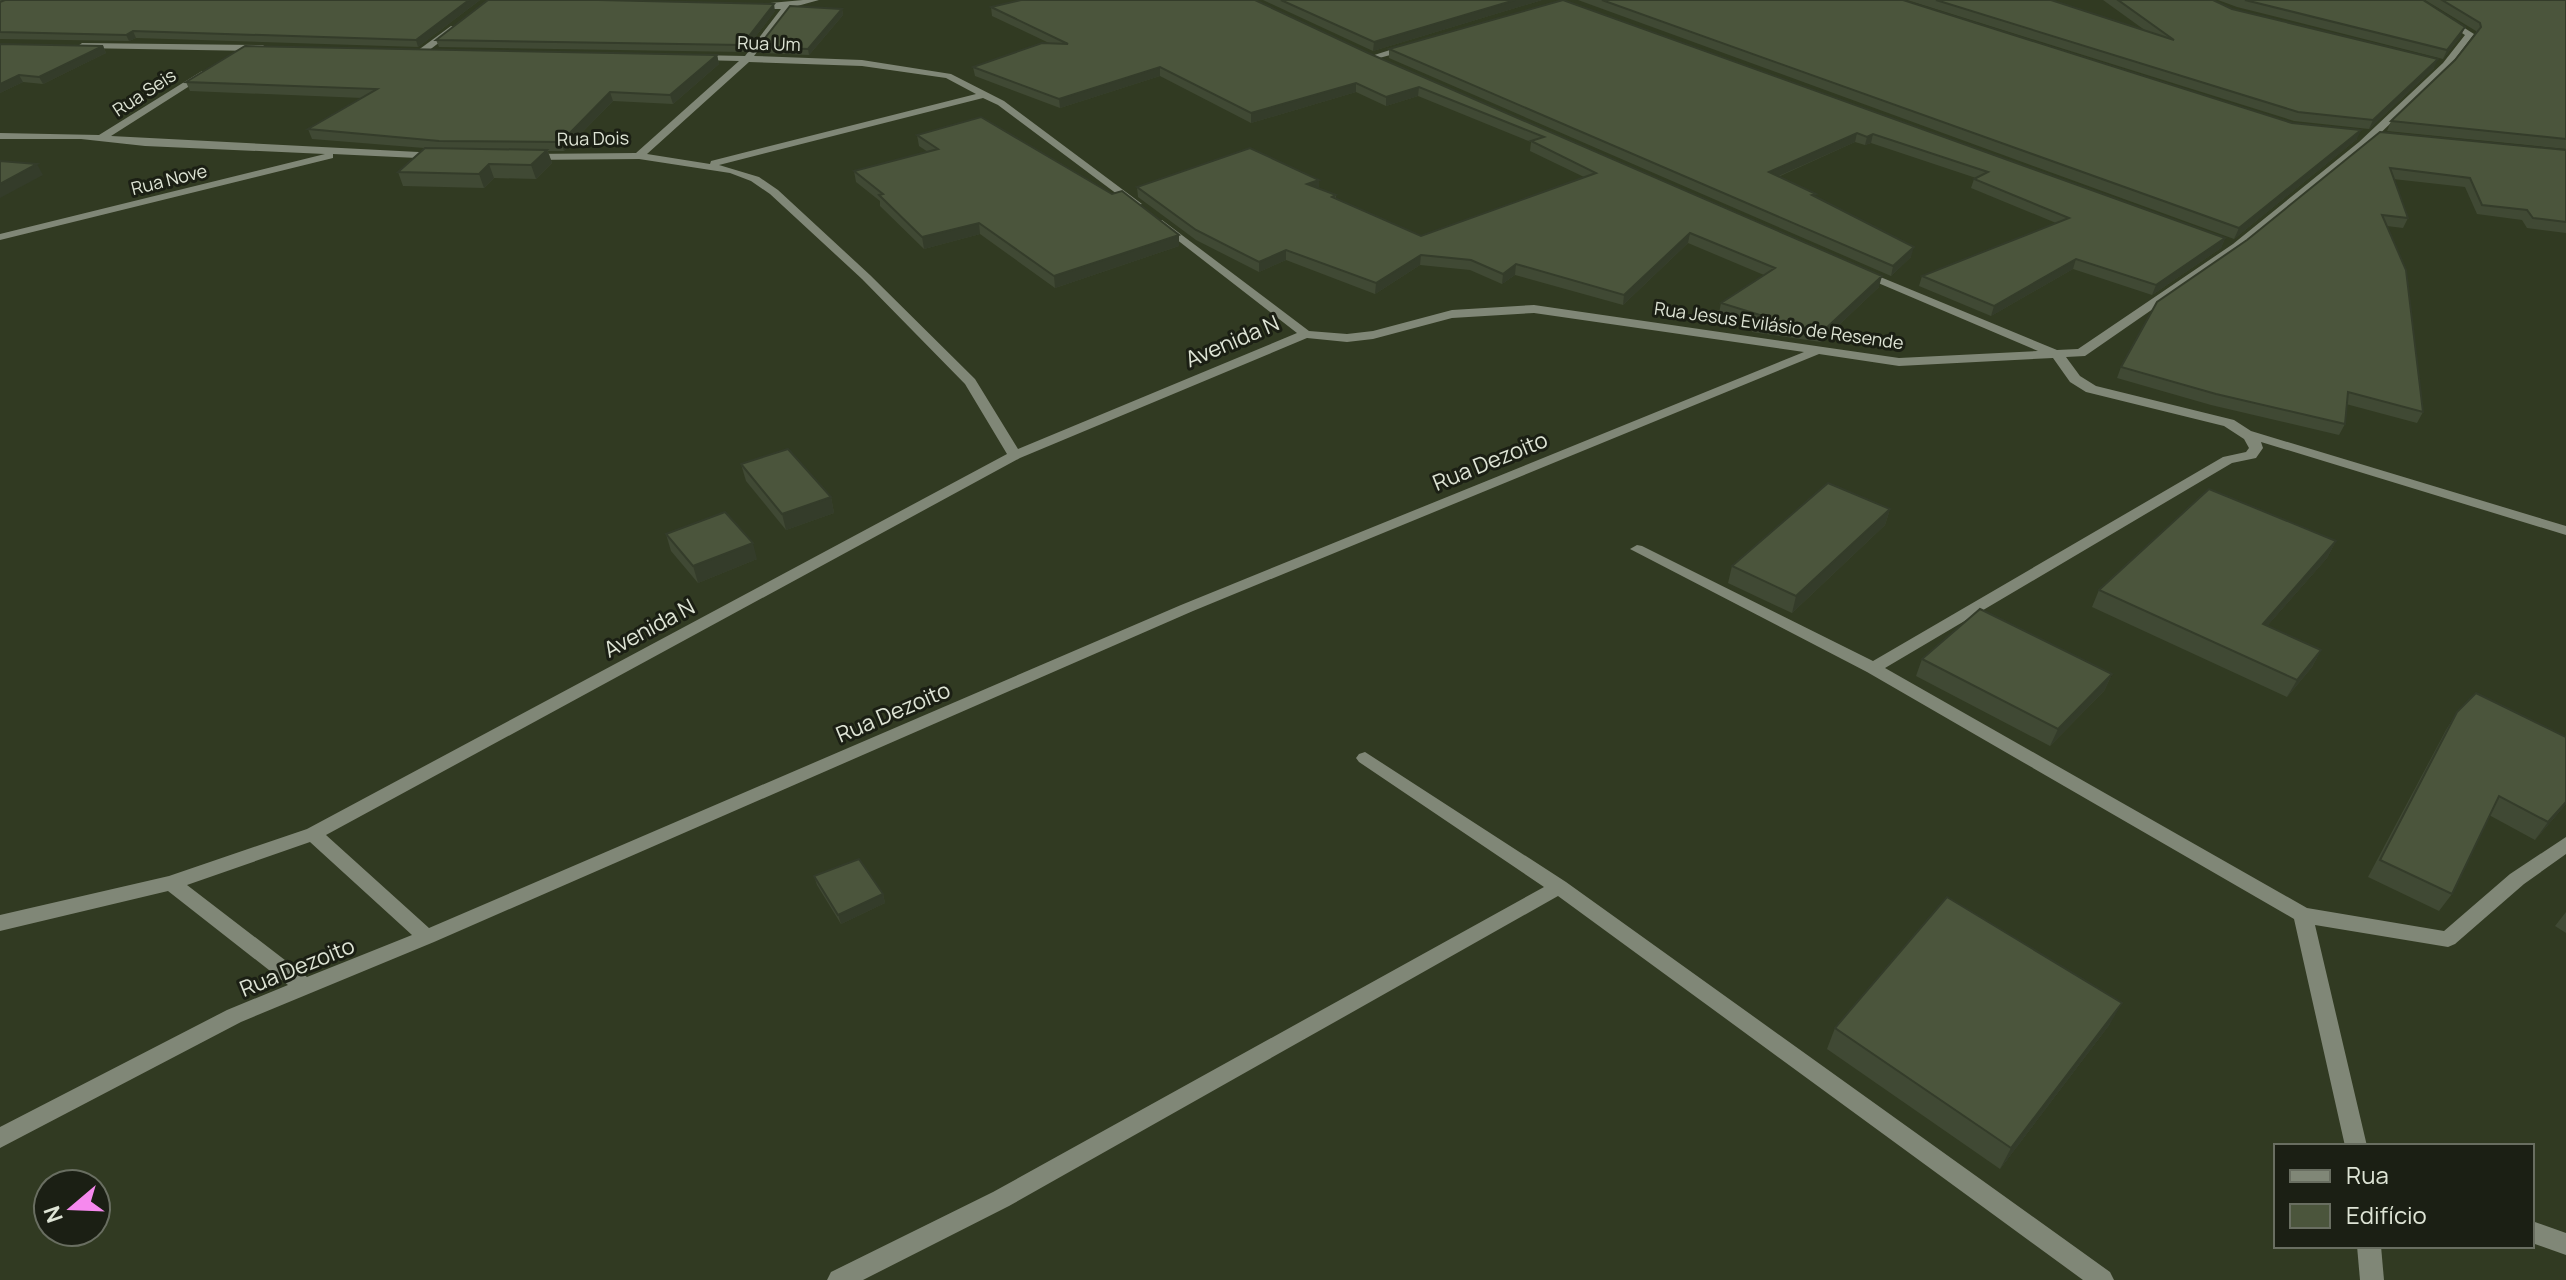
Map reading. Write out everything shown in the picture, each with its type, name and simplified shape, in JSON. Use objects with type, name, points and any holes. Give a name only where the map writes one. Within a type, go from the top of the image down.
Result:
[{"type":"street","points":[[737,7],[787,6],[815,0]]},
{"type":"street","name":"Rua Jesus Evilásio de Resende","points":[[1306,334],[1347,338],[1373,335],[1452,314],[1534,309],[1572,312],[1815,352],[1899,362],[2081,353],[2237,246],[2446,65],[2470,34],[2414,0]]},
{"type":"street","points":[[639,156],[748,58],[787,6]]},
{"type":"street","points":[[420,53],[467,18]]},
{"type":"street","points":[[1372,57],[1416,45]]},
{"type":"street","points":[[77,46],[278,49]]},
{"type":"street","points":[[233,56],[246,48]]},
{"type":"street","points":[[1358,51],[1386,63]]},
{"type":"street","points":[[405,52],[436,53]]},
{"type":"street","name":"Rua Um","points":[[685,57],[862,63],[948,76],[1001,103],[1141,208]]},
{"type":"street","points":[[2431,61],[2446,65]]},
{"type":"street","name":"Rua Seis","points":[[101,138],[178,87],[220,64]]},
{"type":"street","points":[[706,166],[982,95]]},
{"type":"street","points":[[0,136],[101,138],[145,143],[458,156]]},
{"type":"street","points":[[2363,136],[2384,138]]},
{"type":"street","name":"Rua Nove","points":[[0,237],[346,151]]},
{"type":"street","name":"Rua Dois","points":[[520,157],[639,156],[732,170],[755,179],[774,192],[866,277],[970,382],[1015,455]]},
{"type":"street","points":[[1154,217],[1306,334]]},
{"type":"street","points":[[2222,241],[2237,246]]},
{"type":"street","points":[[1845,266],[2059,356],[2075,379],[2091,389],[2215,418],[2247,434],[2566,531]]},
{"type":"street","name":"Avenida N","points":[[0,923],[171,883],[313,834],[1015,455],[1306,334]]},
{"type":"street","name":"Rua Dezoito","points":[[0,1138],[234,1016],[427,937],[1187,608],[1815,352]]},
{"type":"street","points":[[1873,668],[2228,460],[2251,455],[2256,448],[2247,434]]},
{"type":"street","points":[[1637,549],[1873,668],[2303,915],[2448,939],[2517,879],[2566,844]]},
{"type":"street","points":[[1365,758],[1559,887],[2102,1280]]},
{"type":"street","points":[[313,834],[427,937]]},
{"type":"street","points":[[171,883],[306,988]]},
{"type":"street","points":[[839,1280],[1001,1199],[1559,887]]},
{"type":"street","points":[[2303,915],[2356,1144]]},
{"type":"street","points":[[2534,1233],[2566,1244]]},
{"type":"street","points":[[2369,1248],[2372,1280]]},
{"type":"building","points":[[469,0],[416,40],[133,31],[126,35],[0,32],[0,2]]},
{"type":"building","points":[[488,0],[774,4],[742,45],[436,40]]},
{"type":"building","points":[[1021,0],[1255,0],[1368,53],[1882,276],[1823,331],[1755,321],[1760,315],[1721,303],[1775,268],[1690,233],[1624,295],[1516,264],[1503,274],[1471,260],[1421,255],[1376,283],[1286,250],[1259,262],[1196,230],[1137,187],[1250,148],[1319,180],[1307,184],[1336,195],[1332,197],[1421,236],[1596,173],[1531,141],[1544,137],[1419,87],[1386,97],[1356,83],[1251,113],[1160,67],[1059,99],[973,67],[1042,43],[1068,44],[991,7]]},
{"type":"building","points":[[1281,0],[1515,0],[1374,42]]},
{"type":"building","points":[[1563,0],[2225,238],[2156,285],[2076,259],[1994,306],[1922,276],[2069,218],[1974,179],[1988,172],[1873,134],[1867,137],[1857,133],[1769,172],[1914,247],[1893,266],[1389,49]]},
{"type":"building","points":[[1602,0],[1903,0],[2292,123],[2361,130],[2239,228]]},
{"type":"building","points":[[1936,0],[2051,0],[2174,40],[2118,0],[2213,0],[2232,9],[2438,59],[2373,120],[2298,112]]},
{"type":"building","points":[[2245,0],[2423,0],[2465,27],[2447,50]]},
{"type":"building","points":[[2442,0],[2566,0],[2566,139],[2391,121],[2455,60],[2481,27],[2480,23]]},
{"type":"building","points":[[790,6],[842,9],[808,49],[758,47]]},
{"type":"building","points":[[0,44],[103,46],[39,77],[19,75],[0,84]]},
{"type":"building","points":[[245,46],[717,55],[670,95],[610,92],[561,142],[439,141],[308,129],[377,89],[186,82]]},
{"type":"building","points":[[981,117],[1112,194],[1122,191],[1179,235],[1054,276],[979,223],[922,237],[879,195],[883,194],[854,171],[938,149],[917,135]]},
{"type":"building","points":[[2380,132],[2566,150],[2566,222],[2533,218],[2527,210],[2482,205],[2470,178],[2390,168],[2408,218],[2382,215],[2406,270],[2423,412],[2348,392],[2345,424],[2216,394],[2121,367],[2157,302],[2247,240]]},
{"type":"building","points":[[425,148],[547,150],[531,165],[489,164],[479,174],[398,172]]},
{"type":"building","points":[[0,161],[37,164],[0,184]]},
{"type":"building","points":[[788,449],[831,497],[782,514],[741,464]]},
{"type":"building","points":[[1828,483],[1890,509],[1796,596],[1732,566]]},
{"type":"building","points":[[2209,489],[2336,541],[2263,624],[2321,650],[2297,680],[2099,590]]},
{"type":"building","points":[[725,512],[753,543],[693,566],[666,534]]},
{"type":"building","points":[[1980,609],[2112,674],[2058,729],[1922,659]]},
{"type":"building","points":[[2476,693],[2566,737],[2566,802],[2548,822],[2499,796],[2452,894],[2380,860],[2457,712]]},
{"type":"building","points":[[859,859],[883,894],[838,915],[814,876]]},
{"type":"building","points":[[1947,897],[2122,1003],[2011,1148],[1835,1028]]}]
